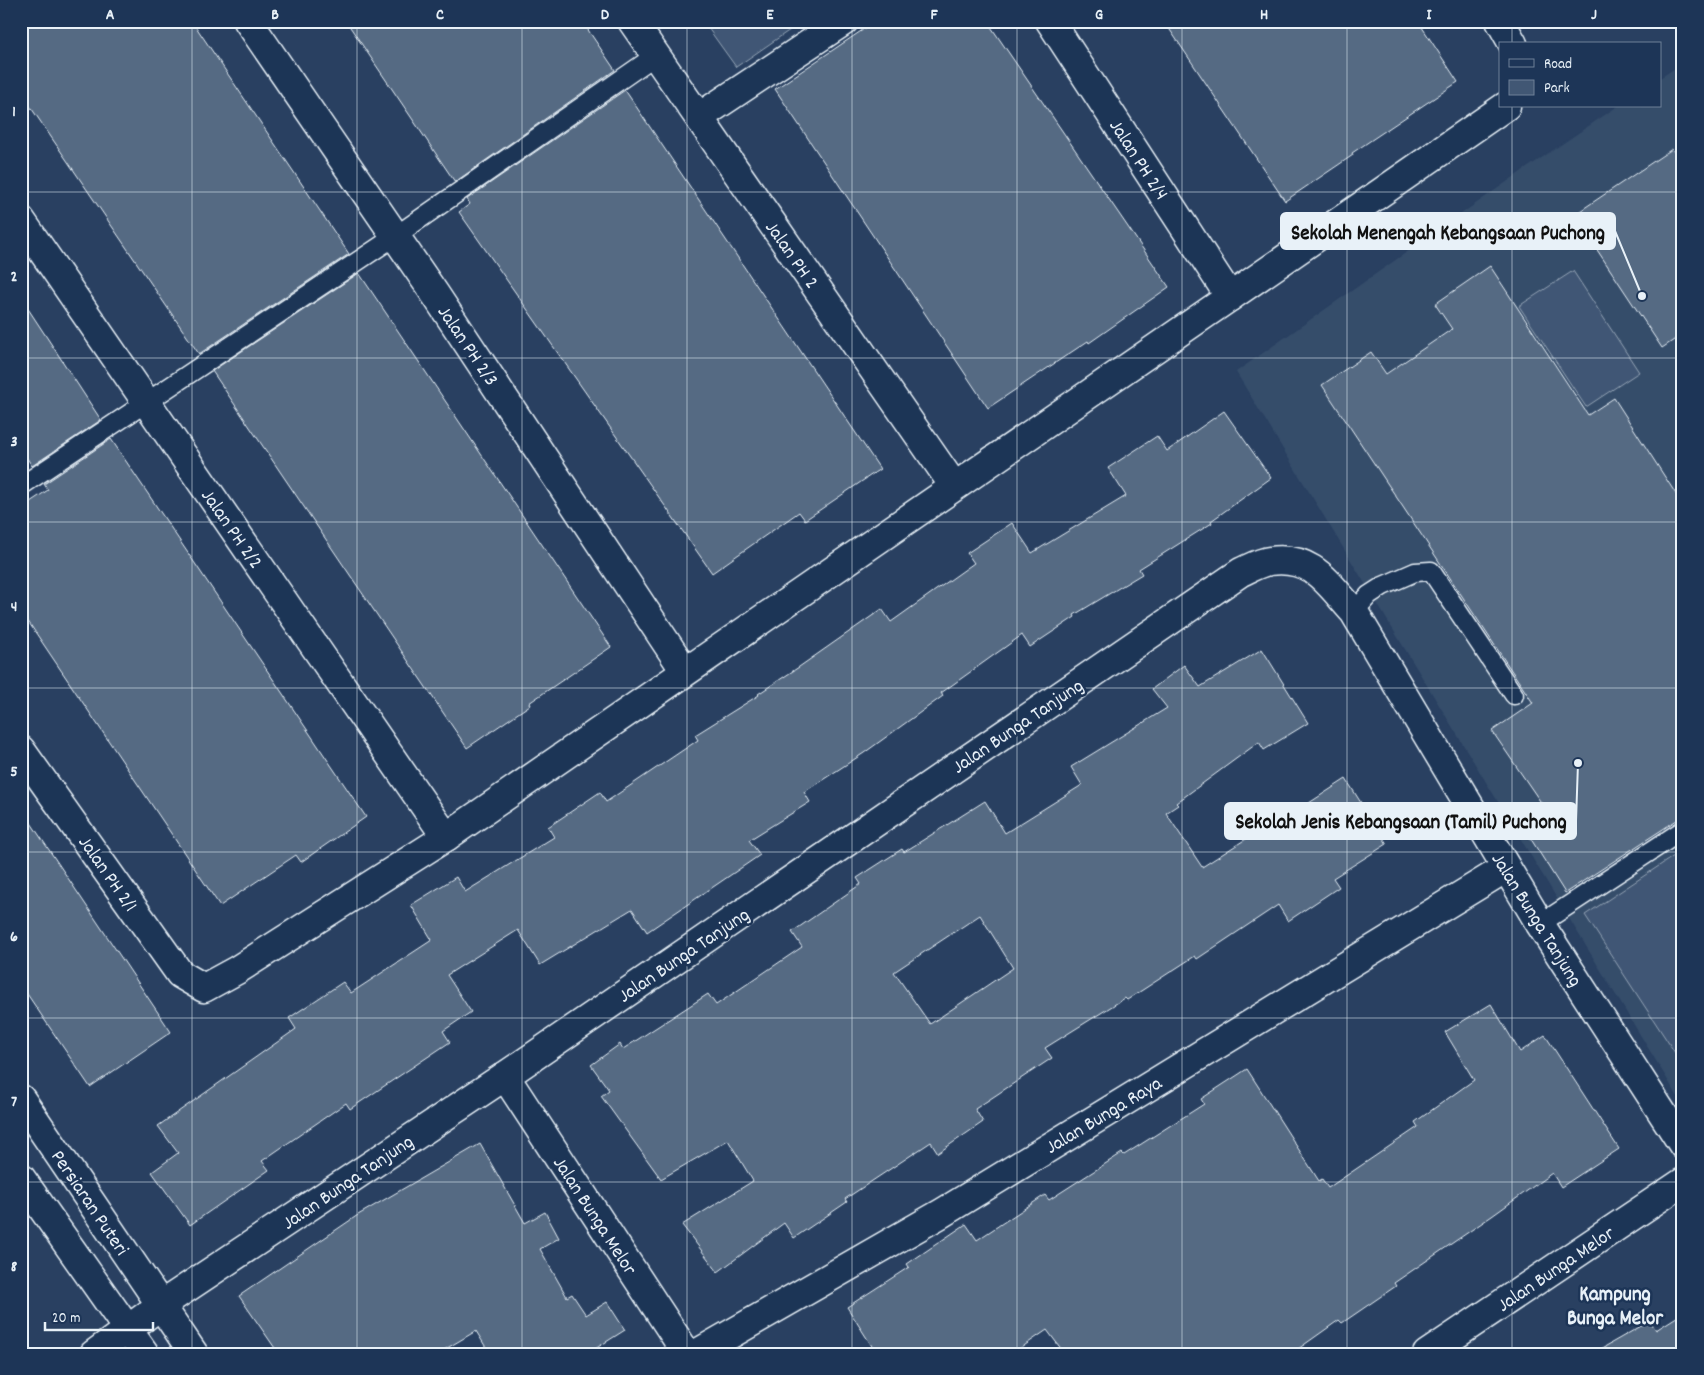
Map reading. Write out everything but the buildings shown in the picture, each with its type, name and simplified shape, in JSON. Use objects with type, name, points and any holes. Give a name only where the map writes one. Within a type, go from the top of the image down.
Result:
[{"type":"street","name":"Jalan PH 2/3","points":[[248,21],[394,237],[435,294],[685,671]]},
{"type":"street","name":"Jalan PH 2","points":[[632,21],[954,486]]},
{"type":"street","points":[[699,117],[844,21]]},
{"type":"street","name":"Jalan PH 2/4","points":[[1050,21],[1230,298]]},
{"type":"street","points":[[1500,21],[1512,42]]},
{"type":"street","points":[[446,837],[1503,108]]},
{"type":"street","name":"Jalan PH 2/2","points":[[21,220],[446,837]]},
{"type":"street","name":"Jalan Bunga Tanjung","points":[[94,1354],[161,1305],[505,1076],[1240,572],[1268,561],[1295,560],[1315,570],[1354,612],[1540,924],[1683,1145]]},
{"type":"street","name":"Jalan PH 2/1","points":[[21,750],[180,974],[204,988],[237,970],[446,837]]},
{"type":"street","name":"Jalan Bunga Raya","points":[[696,1354],[942,1212],[1506,868]]},
{"type":"street","name":"Jalan Bunga Melor","points":[[505,1076],[687,1354]]},
{"type":"street","name":"Persiaran Puteri","points":[[21,1099],[194,1354]]},
{"type":"street","points":[[21,1178],[145,1354]]},
{"type":"street","name":"Jalan Bunga Melor","points":[[1427,1354],[1683,1182]]},
{"type":"lane","points":[[21,486],[394,237],[656,55]]},
{"type":"lane","points":[[1354,612],[1369,594],[1382,586],[1415,572],[1431,571],[1514,694]]},
{"type":"lane","points":[[1540,924],[1683,830]]},
{"type":"shaded area","points":[[1683,63],[1683,1105],[1236,372],[1615,108],[1662,108],[1662,77]]},
{"type":"green space","points":[[703,21],[803,21],[736,67]]},
{"type":"green space","points":[[1573,271],[1639,372],[1586,407],[1519,306]]},
{"type":"green space","points":[[1683,850],[1683,1065],[1585,915]]},
{"type":"place","name":"Sekolah Menengah Kebangsaan Puchong","points":[[1642,296]]},
{"type":"place","name":"Sekolah Jenis Kebangsaan (Tamil) Puchong","points":[[1578,763]]},
{"type":"district","name":"Kampung Bunga Melor","points":[[1615,1305]]}]
